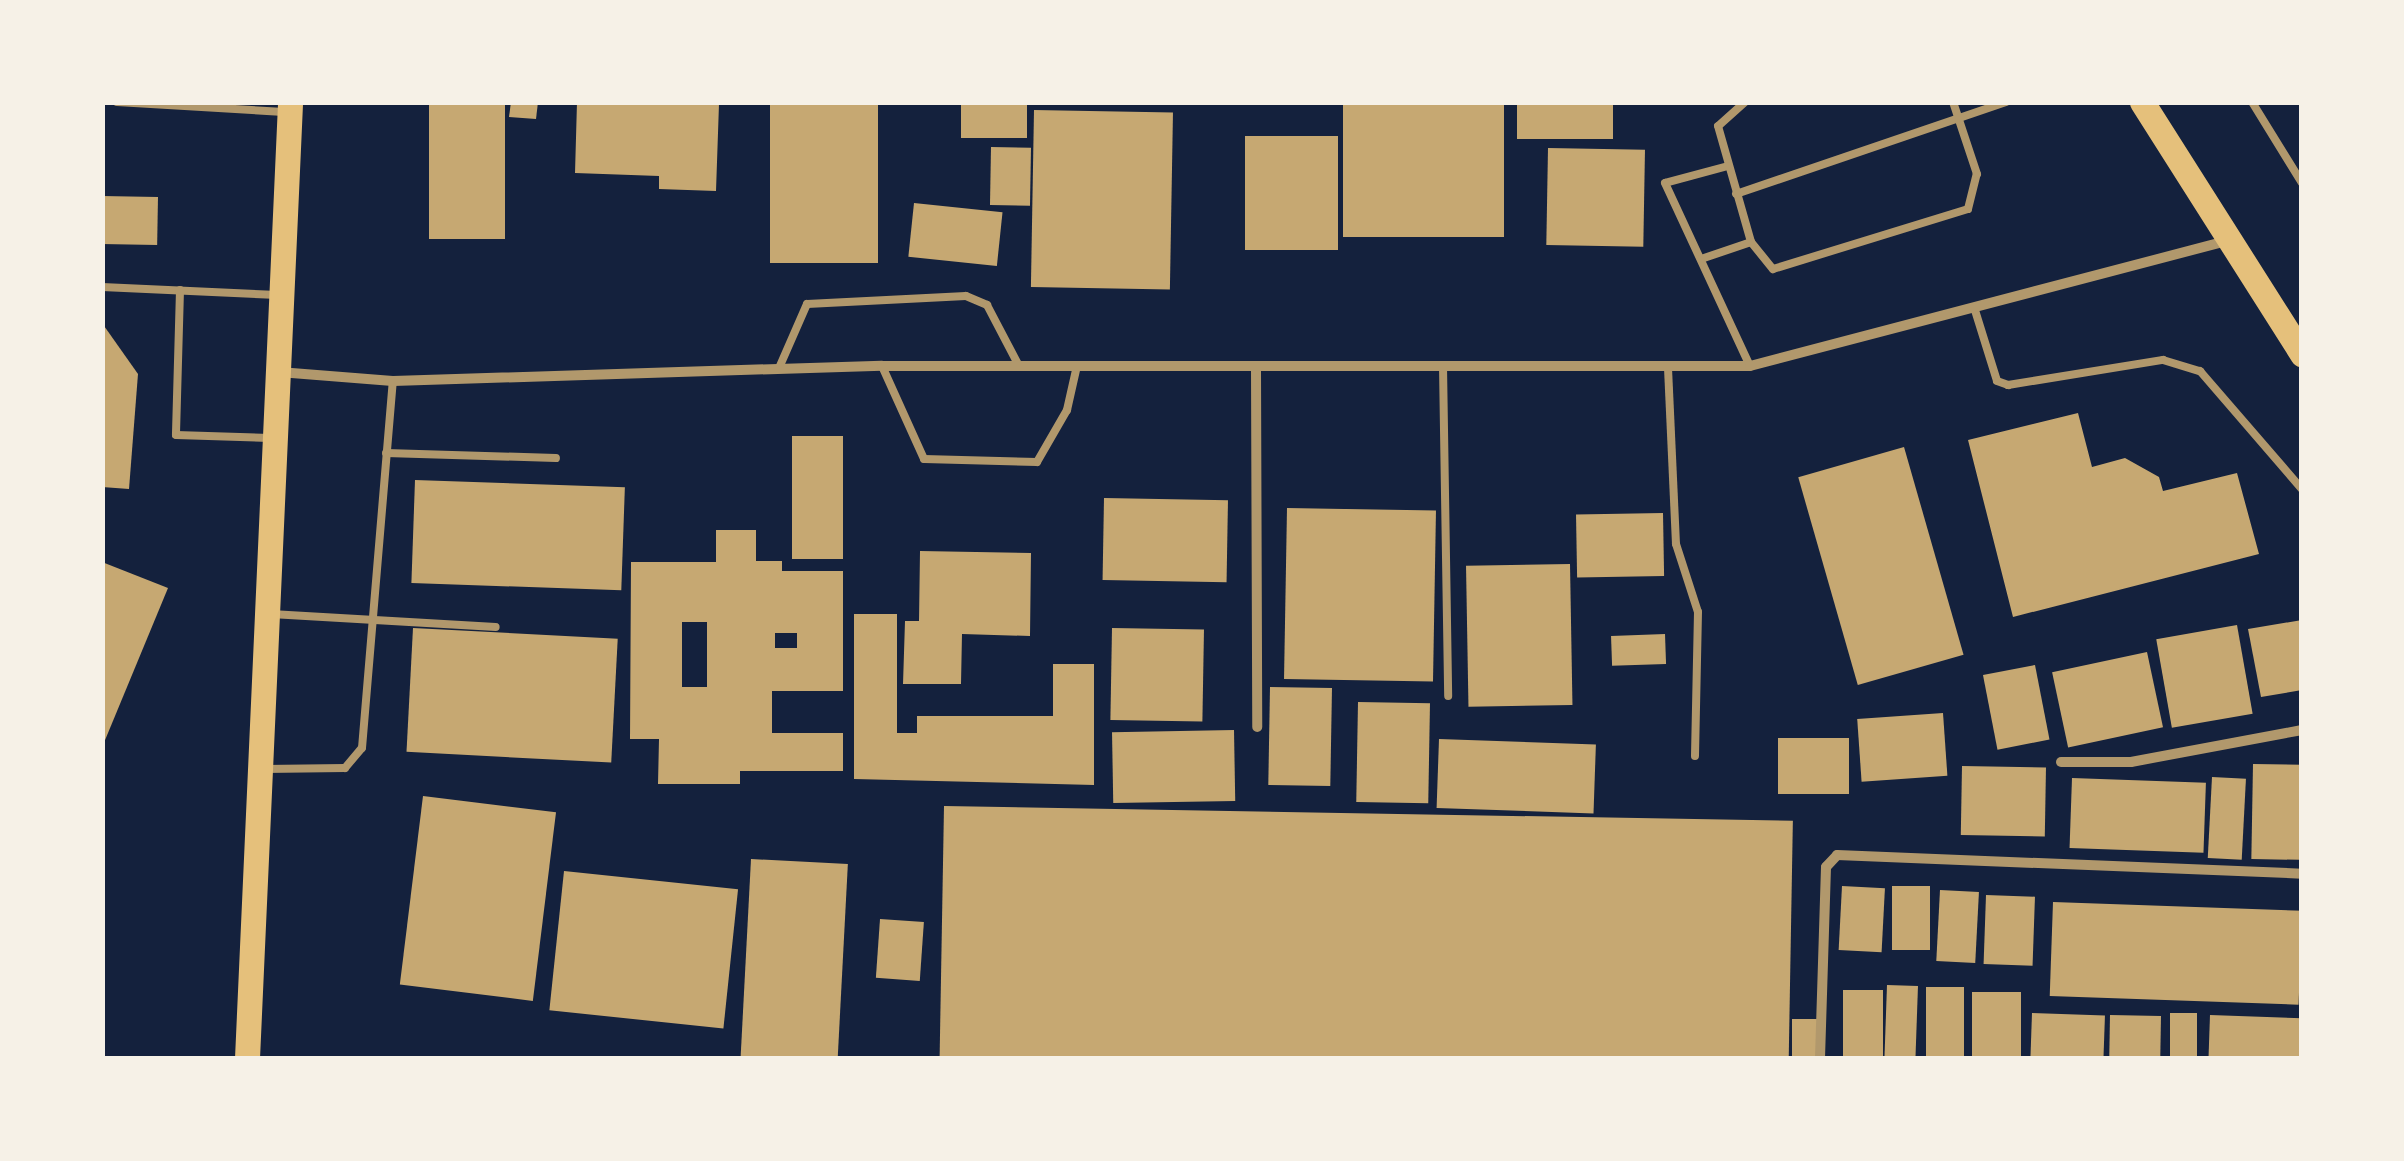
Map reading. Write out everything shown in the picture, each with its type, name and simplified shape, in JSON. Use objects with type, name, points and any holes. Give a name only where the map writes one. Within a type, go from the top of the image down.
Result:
[{"type":"main road","points":[[2142,102],[2302,354]]},
{"type":"main road","points":[[247,1058],[263,614],[283,295],[289,108]]},
{"type":"street","points":[[279,372],[393,381],[882,366],[1256,370],[1750,366],[2230,240]]},
{"type":"street","points":[[1256,370],[1257,726]]},
{"type":"street","points":[[2061,762],[2132,762],[2302,730]]},
{"type":"street","points":[[1820,1058],[1826,867],[1837,854],[2302,874]]},
{"type":"lane","points":[[116,102],[289,108]]},
{"type":"lane","points":[[1745,102],[1720,117],[1728,166],[1751,242],[1773,269],[1968,210],[1977,174],[1953,102]]},
{"type":"lane","points":[[1736,194],[1962,124],[2007,102]]},
{"type":"lane","points":[[2252,102],[2297,168],[2302,183]]},
{"type":"lane","points":[[1728,166],[1666,184],[1750,366]]},
{"type":"lane","points":[[1701,259],[1751,242]]},
{"type":"lane","points":[[102,286],[283,295]]},
{"type":"lane","points":[[180,290],[176,435],[274,438]]},
{"type":"lane","points":[[778,368],[807,304],[966,296],[987,305],[1018,366]]},
{"type":"lane","points":[[1974,307],[1998,381],[2008,385],[2163,360],[2200,371],[2302,490]]},
{"type":"lane","points":[[882,366],[924,459],[1037,462],[1067,410],[1076,370]]},
{"type":"lane","points":[[1443,366],[1448,696]]},
{"type":"lane","points":[[1668,368],[1676,544],[1698,612],[1695,756]]},
{"type":"lane","points":[[260,770],[345,768],[358,757],[393,381]]},
{"type":"lane","points":[[386,453],[556,458]]},
{"type":"lane","points":[[263,614],[496,626]]},
{"type":"building","points":[[429,102],[505,102],[505,239],[429,239]]},
{"type":"building","points":[[511,102],[538,102],[536,119],[509,117]]},
{"type":"building","points":[[577,102],[719,104],[716,191],[659,189],[659,176],[575,173]]},
{"type":"building","points":[[770,102],[878,102],[878,263],[770,263]]},
{"type":"building","points":[[961,102],[1027,102],[1027,138],[961,138]]},
{"type":"building","points":[[1343,102],[1504,102],[1504,237],[1343,237]]},
{"type":"building","points":[[1517,102],[1613,102],[1613,139],[1517,139]]},
{"type":"building","points":[[1034,110],[1173,112],[1170,289],[1031,287]]},
{"type":"building","points":[[1245,136],[1338,136],[1338,250],[1245,250]]},
{"type":"building","points":[[991,147],[1031,148],[1030,206],[990,205]]},
{"type":"building","points":[[1548,148],[1645,150],[1643,247],[1546,245]]},
{"type":"building","points":[[102,196],[158,197],[157,245],[102,244]]},
{"type":"building","points":[[914,203],[1003,212],[997,266],[908,257]]},
{"type":"building","points":[[102,323],[138,374],[129,489],[102,487]]},
{"type":"building","points":[[2078,413],[2092,467],[2125,458],[2159,477],[2163,491],[2237,473],[2259,554],[2013,617],[1968,440]]},
{"type":"building","points":[[792,436],[843,436],[843,559],[792,559]]},
{"type":"building","points":[[1904,447],[1964,655],[1858,685],[1798,477]]},
{"type":"building","points":[[415,480],[625,487],[621,590],[411,583]]},
{"type":"building","points":[[1104,498],[1228,500],[1227,582],[1103,580]]},
{"type":"building","points":[[1287,508],[1436,511],[1433,682],[1284,679]]},
{"type":"building","points":[[1663,513],[1664,576],[1577,578],[1576,515]]},
{"type":"building","points":[[716,530],[756,530],[756,561],[782,561],[782,571],[843,571],[843,691],[772,691],[772,733],[843,733],[843,771],[740,771],[740,784],[658,784],[659,739],[630,739],[631,562],[716,562]],"holes":[[[682,622],[707,622],[707,687],[682,687]],[[775,633],[797,633],[797,648],[775,648]]]},
{"type":"building","points":[[920,551],[1031,553],[1030,636],[962,634],[961,684],[903,684],[905,621],[919,621]]},
{"type":"building","points":[[102,562],[168,588],[103,745],[102,745]]},
{"type":"building","points":[[1570,564],[1572,705],[1468,707],[1466,566]]},
{"type":"building","points":[[854,614],[897,614],[897,733],[917,733],[917,716],[1053,716],[1053,664],[1094,664],[1094,785],[854,779]]},
{"type":"building","points":[[2302,620],[2302,690],[2261,697],[2248,629]]},
{"type":"building","points":[[2237,625],[2253,714],[2172,728],[2156,639]]},
{"type":"building","points":[[413,628],[618,639],[611,763],[407,752]]},
{"type":"building","points":[[1112,628],[1204,630],[1202,722],[1110,720]]},
{"type":"building","points":[[1665,634],[1666,664],[1612,666],[1611,636]]},
{"type":"building","points":[[2147,652],[2163,727],[2068,747],[2052,672]]},
{"type":"building","points":[[2035,665],[2050,740],[1997,750],[1983,675]]},
{"type":"building","points":[[1270,687],[1332,688],[1330,786],[1268,785]]},
{"type":"building","points":[[1358,702],[1430,703],[1428,803],[1356,802]]},
{"type":"building","points":[[1943,713],[1947,776],[1862,782],[1857,719]]},
{"type":"building","points":[[1234,730],[1235,801],[1113,803],[1112,732]]},
{"type":"building","points":[[1778,738],[1849,738],[1849,794],[1778,794]]},
{"type":"building","points":[[1439,739],[1596,744],[1593,813],[1437,808]]},
{"type":"building","points":[[2253,764],[2302,765],[2300,860],[2251,859]]},
{"type":"building","points":[[1962,766],[2046,767],[2045,836],[1961,835]]},
{"type":"building","points":[[2212,777],[2246,779],[2242,860],[2208,858]]},
{"type":"building","points":[[2072,778],[2206,783],[2203,853],[2070,848]]},
{"type":"building","points":[[423,796],[556,812],[533,1001],[400,985]]},
{"type":"building","points":[[944,806],[1793,821],[1789,1058],[940,1058]]},
{"type":"building","points":[[751,859],[848,864],[838,1058],[741,1058]]},
{"type":"building","points":[[564,871],[738,889],[723,1029],[549,1010]]},
{"type":"building","points":[[1842,886],[1885,888],[1882,952],[1839,950]]},
{"type":"building","points":[[1892,886],[1930,886],[1930,950],[1892,950]]},
{"type":"building","points":[[1940,890],[1979,892],[1975,963],[1936,961]]},
{"type":"building","points":[[1986,895],[2035,897],[2033,966],[1984,964]]},
{"type":"building","points":[[2053,902],[2302,911],[2299,1005],[2050,996]]},
{"type":"building","points":[[880,919],[924,922],[920,981],[876,978]]},
{"type":"building","points":[[1887,985],[1918,986],[1915,1058],[1884,1058]]},
{"type":"building","points":[[1926,987],[1964,987],[1964,1058],[1926,1058]]},
{"type":"building","points":[[1843,990],[1883,990],[1883,1058],[1843,1058]]},
{"type":"building","points":[[1972,992],[2021,992],[2021,1058],[1972,1058]]},
{"type":"building","points":[[2032,1013],[2105,1016],[2103,1058],[2030,1058]]},
{"type":"building","points":[[2170,1013],[2197,1013],[2197,1058],[2170,1058]]},
{"type":"building","points":[[2110,1015],[2161,1016],[2160,1058],[2109,1058]]},
{"type":"building","points":[[2210,1015],[2302,1018],[2301,1058],[2208,1058]]},
{"type":"building","points":[[1792,1019],[1819,1019],[1819,1058],[1792,1058]]}]
